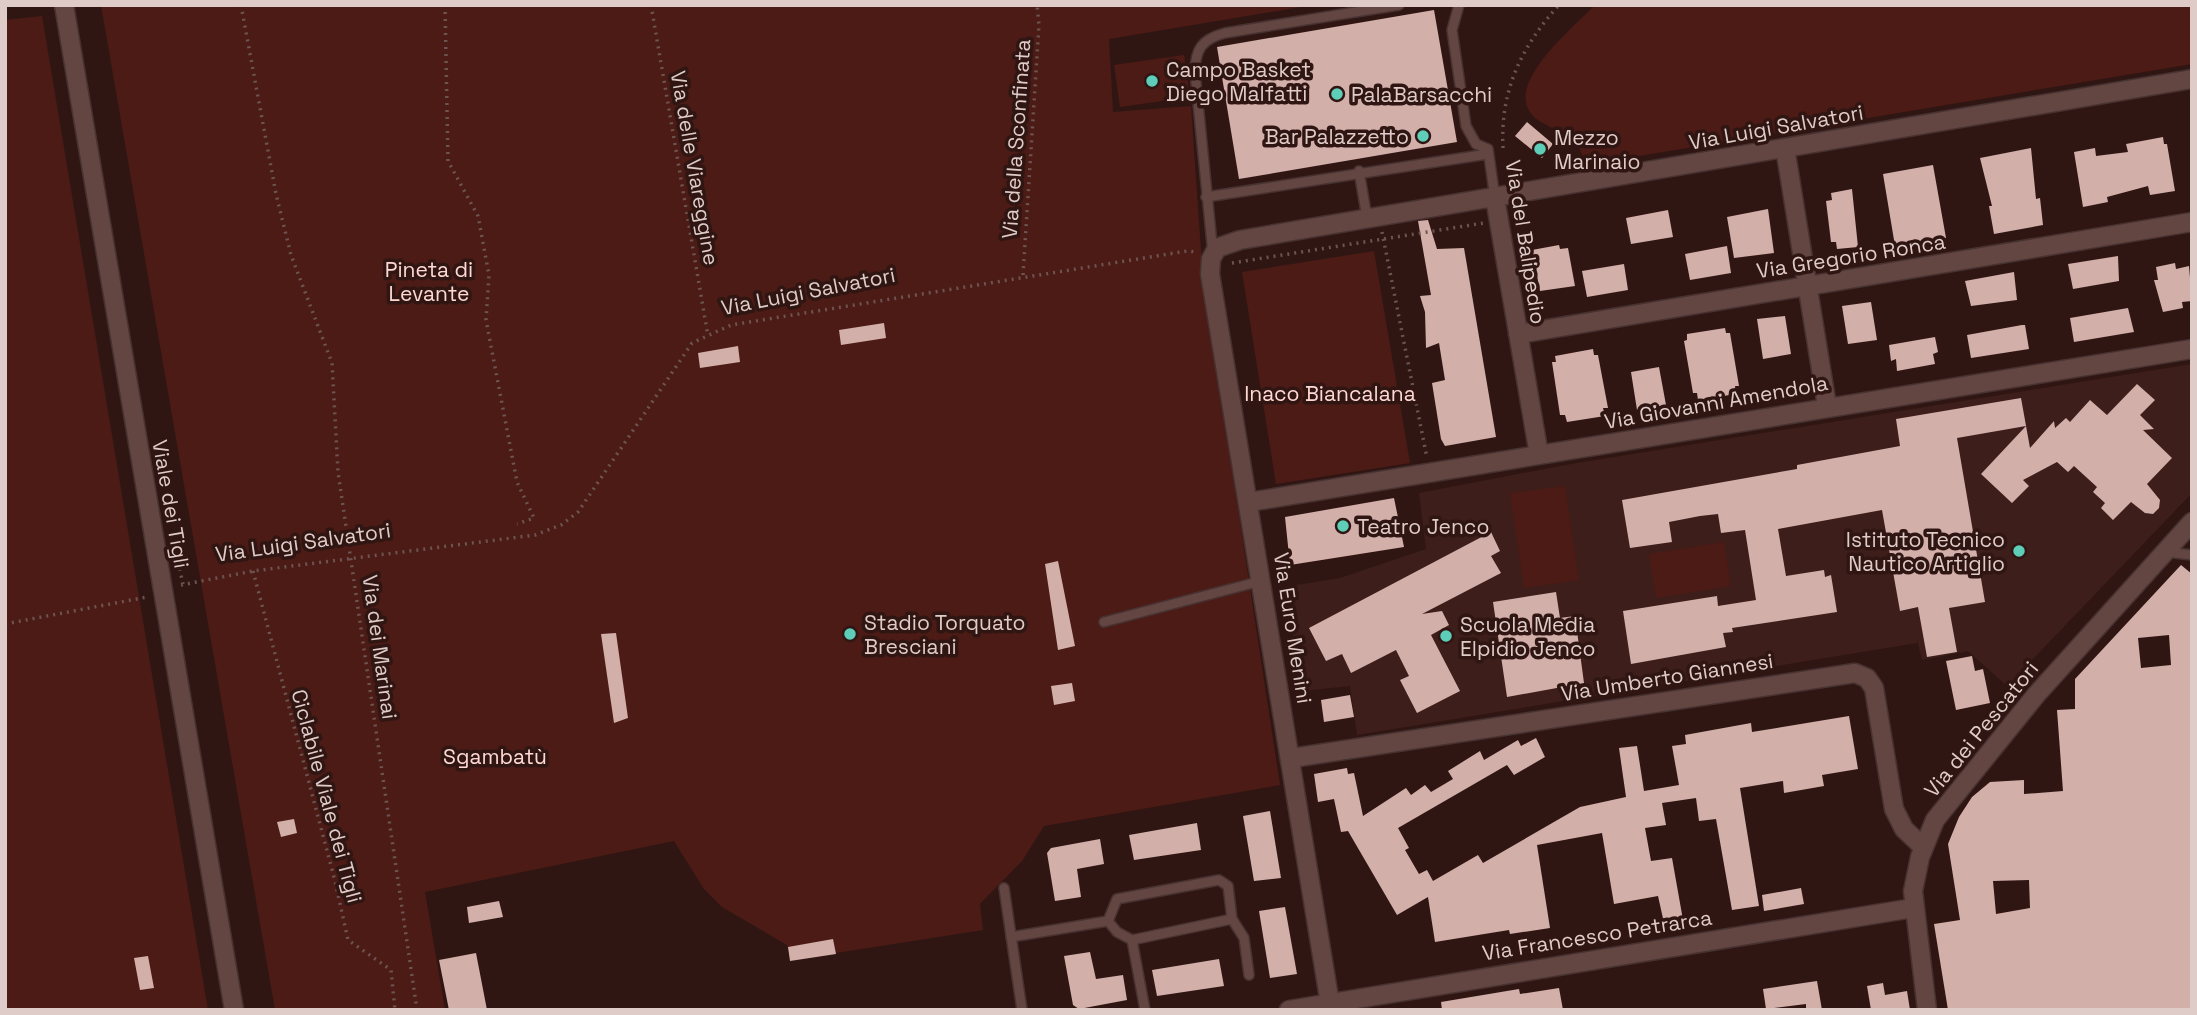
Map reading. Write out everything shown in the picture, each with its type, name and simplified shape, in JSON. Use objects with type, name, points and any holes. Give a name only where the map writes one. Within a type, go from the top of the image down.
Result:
[{"type":"street","name":"Viale dei Tigli","points":[[64,5],[233,1010]]},
{"type":"street","name":"Via Luigi Salvatori","points":[[1220,259],[1219,246],[1240,240],[2192,79]]},
{"type":"street","points":[[1785,148],[1827,406]]},
{"type":"street","name":"Via del Balipedio","points":[[1494,198],[1539,455]]},
{"type":"street","name":"Via Gregorio Ronca","points":[[1518,334],[2192,222]]},
{"type":"street","name":"Via Euro Menini","points":[[1220,259],[1210,274],[1263,581],[1331,1006]]},
{"type":"street","name":"Via Giovanni Amendola","points":[[1249,502],[1430,475],[1827,406],[2192,349]]},
{"type":"street","name":"Via dei Pescatori","points":[[1927,1010],[1913,908],[1915,877],[1923,847],[1942,810],[1989,751],[2192,522]]},
{"type":"street","name":"Via Umberto Giannesi","points":[[1292,758],[1855,673],[1867,678],[1874,688],[1897,817],[1904,829],[1923,847]]},
{"type":"street","name":"Via Francesco Petrarca","points":[[1289,1010],[1331,1006],[1913,908]]},
{"type":"lane","points":[[1220,259],[1206,197],[1196,53],[1206,39],[1225,33],[1399,5]]},
{"type":"lane","name":"Via del Balipedio","points":[[1460,5],[1452,30],[1466,126],[1476,144],[1488,149],[1494,198]]},
{"type":"lane","points":[[1206,197],[1488,154]]},
{"type":"lane","points":[[1359,172],[1373,217]]},
{"type":"lane","points":[[2164,552],[2192,555]]},
{"type":"lane","points":[[1104,622],[1263,581]]},
{"type":"lane","points":[[1108,921],[1117,899],[1219,880],[1228,886],[1232,919],[1244,938],[1249,975]]},
{"type":"lane","points":[[1004,888],[1022,1010]]},
{"type":"lane","points":[[1108,921],[1117,932],[1132,940],[1232,919]]},
{"type":"lane","points":[[1011,937],[1108,921]]},
{"type":"lane","points":[[1132,940],[1145,1010]]},
{"type":"path","name":"Via dei Marinai","points":[[241,5],[276,194],[291,255],[332,363],[338,472],[417,1010]]},
{"type":"path","points":[[445,5],[448,161],[478,216],[489,275],[486,320],[517,482],[534,518],[517,524]]},
{"type":"path","name":"Via delle Viareggine","points":[[651,5],[708,336]]},
{"type":"path","name":"Via della Sconfinata","points":[[1023,275],[1039,25],[1037,5]]},
{"type":"path","points":[[1503,152],[1505,103],[1512,74],[1533,37],[1559,5]]},
{"type":"path","points":[[1373,217],[1384,241],[1430,475]]},
{"type":"path","points":[[1220,259],[1384,241],[1499,220]]},
{"type":"path","name":"Via Luigi Salvatori","points":[[183,584],[253,570],[535,535],[561,525],[578,512],[692,343],[731,325],[1023,275],[1187,251],[1220,259]]},
{"type":"path","name":"Ciclabile Viale dei Tigli","points":[[253,570],[348,940],[391,970],[396,1010]]},
{"type":"path","points":[[5,624],[164,594]]},
{"type":"shaded area","points":[[2192,364],[2192,493],[2007,686],[1968,651],[1922,660],[1917,640],[1917,643],[1357,735],[1350,686],[1303,691],[1284,587],[1340,578],[1426,549],[1419,493],[1571,464]]},
{"type":"green space","name":"Pineta di Levante","points":[[101,5],[1313,5],[1109,39],[1113,112],[1191,106],[1203,280],[1280,785],[1044,826],[1022,861],[980,904],[983,930],[791,960],[787,945],[722,907],[704,889],[674,841],[425,892],[445,1010],[275,1010]]},
{"type":"green space","points":[[1595,5],[2192,5],[2192,64],[1585,165],[1575,141],[1541,122],[1528,110],[1526,95],[1531,78],[1542,61]]},
{"type":"green space","points":[[42,16],[208,1010],[5,1010],[5,20]]},
{"type":"green space","name":"Campo Basket Diego Malfatti","points":[[1184,55],[1190,97],[1120,107],[1114,65]]},
{"type":"green space","name":"Inaco Biancalana","points":[[1374,251],[1410,463],[1276,484],[1242,272]]},
{"type":"green space","points":[[1565,486],[1579,580],[1524,588],[1510,493]]},
{"type":"green space","points":[[1724,542],[1731,586],[1656,598],[1649,554]]},
{"type":"building","name":"PalaBarsacchi","points":[[1434,10],[1457,142],[1239,179],[1217,47]]},
{"type":"building","name":"Mezzo Marinaio","points":[[1527,122],[1553,144],[1542,158],[1515,136]]},
{"type":"building","points":[[2163,137],[2164,144],[2167,144],[2175,191],[2150,195],[2148,186],[2107,197],[2108,202],[2083,207],[2074,152],[2095,148],[2096,156],[2128,152],[2126,144]]},
{"type":"building","points":[[2031,148],[2036,199],[2040,198],[2043,225],[1994,234],[1989,206],[1992,206],[1980,158]]},
{"type":"building","points":[[1933,165],[1946,238],[1895,246],[1883,174]]},
{"type":"building","points":[[1852,189],[1858,247],[1837,249],[1836,242],[1831,242],[1826,201],[1832,200],[1831,193]]},
{"type":"building","points":[[1768,209],[1774,253],[1734,258],[1727,217]]},
{"type":"building","points":[[1668,210],[1673,237],[1631,244],[1626,218]]},
{"type":"building","points":[[1428,220],[1437,249],[1464,248],[1496,437],[1445,446],[1441,439],[1432,383],[1445,380],[1439,343],[1426,348],[1425,312],[1420,296],[1431,295],[1418,221]]},
{"type":"building","points":[[1559,245],[1560,249],[1568,248],[1575,286],[1540,291],[1532,250]]},
{"type":"building","points":[[1727,246],[1731,273],[1690,280],[1685,254]]},
{"type":"building","points":[[2118,256],[2119,281],[2073,289],[2068,264]]},
{"type":"building","points":[[2175,263],[2176,269],[2189,266],[2192,301],[2182,302],[2183,308],[2163,312],[2154,280],[2158,280],[2156,267]]},
{"type":"building","points":[[1624,264],[1628,290],[1587,297],[1582,271]]},
{"type":"building","points":[[2014,272],[2017,300],[1971,306],[1965,281]]},
{"type":"building","points":[[1871,302],[1877,340],[1848,344],[1842,306]]},
{"type":"building","points":[[2128,308],[2134,332],[2074,342],[2070,318]]},
{"type":"building","points":[[1785,316],[1791,354],[1763,359],[1757,319]]},
{"type":"building","points":[[884,323],[886,338],[841,345],[839,330]]},
{"type":"building","points":[[2025,325],[2029,349],[1971,358],[1967,335]]},
{"type":"building","points":[[1725,328],[1726,333],[1730,333],[1739,386],[1735,386],[1736,394],[1698,400],[1697,393],[1693,393],[1684,341],[1687,340],[1687,334]]},
{"type":"building","points":[[1935,337],[1938,352],[1933,354],[1935,364],[1897,371],[1896,359],[1891,361],[1889,345]]},
{"type":"building","points":[[738,346],[740,362],[700,368],[698,353]]},
{"type":"building","points":[[1593,349],[1594,355],[1598,355],[1608,408],[1603,408],[1605,416],[1567,422],[1565,415],[1560,415],[1552,362],[1556,362],[1555,356]]},
{"type":"building","points":[[1659,367],[1666,405],[1637,410],[1631,372]]},
{"type":"building","points":[[2137,384],[2155,400],[2140,415],[2154,429],[2143,430],[2172,458],[2147,484],[2160,500],[2159,508],[2153,514],[2145,513],[2131,502],[2113,520],[2101,508],[2105,503],[2093,492],[2097,487],[2074,466],[2068,472],[2057,462],[2023,480],[2029,486],[2012,503],[1981,474],[2026,426],[1957,438],[1985,602],[1949,608],[1957,652],[1927,657],[1918,607],[1900,611],[1882,510],[1778,529],[1786,576],[1824,570],[1825,577],[1831,575],[1837,612],[1732,628],[1733,632],[1723,633],[1726,647],[1631,664],[1623,611],[1717,596],[1718,606],[1756,600],[1745,530],[1721,533],[1718,514],[1700,516],[1669,522],[1672,542],[1630,548],[1622,500],[1797,469],[1797,465],[1900,446],[1896,419],[2021,398],[2030,448],[2054,421],[2055,428],[2066,418],[2070,422],[2090,400],[2107,415]]},
{"type":"building","name":"Teatro Jenco","points":[[1394,498],[1404,547],[1290,565],[1285,517]]},
{"type":"building","points":[[1491,532],[1500,551],[1491,556],[1501,573],[1422,614],[1442,611],[1449,625],[1431,635],[1460,691],[1417,713],[1400,680],[1409,676],[1396,650],[1351,673],[1342,654],[1326,661],[1309,628]]},
{"type":"building","points":[[1058,561],[1075,646],[1058,650],[1045,564]]},
{"type":"building","points":[[2181,565],[2192,574],[2192,1010],[1948,1010],[1934,924],[1960,920],[1948,844],[1959,817],[1972,797],[1990,782],[2024,780],[2024,794],[2063,791],[2057,710],[2075,709],[2075,679]],"holes":[[[2169,635],[2171,665],[2141,668],[2138,638]],[[2029,880],[2030,908],[1996,914],[1993,881]]]},
{"type":"building","points":[[1556,592],[1560,618],[1575,616],[1584,683],[1507,697],[1493,602]]},
{"type":"building","points":[[616,633],[628,718],[614,723],[601,634]]},
{"type":"building","points":[[1972,656],[1975,671],[1983,669],[1990,703],[1956,710],[1946,661]]},
{"type":"building","points":[[1072,683],[1075,701],[1054,705],[1051,686]]},
{"type":"building","points":[[1350,695],[1354,717],[1324,722],[1321,700]]},
{"type":"building","points":[[1849,716],[1858,769],[1822,775],[1824,786],[1784,793],[1783,781],[1740,788],[1759,906],[1732,910],[1716,819],[1699,821],[1696,798],[1662,803],[1666,825],[1645,828],[1651,861],[1672,858],[1683,920],[1664,923],[1658,896],[1614,904],[1602,833],[1537,845],[1550,928],[1510,934],[1509,930],[1435,942],[1428,897],[1397,915],[1348,831],[1341,832],[1334,799],[1318,802],[1314,774],[1347,768],[1348,774],[1354,773],[1363,816],[1406,788],[1411,795],[1425,785],[1431,792],[1453,779],[1448,771],[1480,751],[1484,760],[1518,740],[1521,746],[1536,738],[1545,757],[1514,775],[1507,765],[1398,828],[1409,848],[1405,850],[1419,874],[1427,870],[1433,881],[1478,855],[1483,863],[1580,807],[1626,797],[1619,748],[1637,746],[1644,791],[1679,785],[1672,746],[1686,744],[1685,735],[1751,723],[1752,732]]},
{"type":"building","points":[[1270,811],[1281,878],[1254,881],[1243,816]]},
{"type":"building","points":[[294,819],[297,833],[281,837],[277,822]]},
{"type":"building","points":[[1197,823],[1201,850],[1134,860],[1129,835]]},
{"type":"building","points":[[1100,839],[1104,864],[1077,869],[1081,897],[1055,901],[1047,853],[1051,848]]},
{"type":"building","points":[[1801,888],[1804,904],[1764,911],[1762,895]]},
{"type":"building","points":[[499,901],[503,917],[469,923],[467,907]]},
{"type":"building","points":[[1285,907],[1297,974],[1270,978],[1259,911]]},
{"type":"building","points":[[833,939],[836,954],[790,961],[788,947]]},
{"type":"building","points":[[1090,952],[1096,979],[1123,975],[1127,1000],[1079,1009],[1073,1005],[1064,956]]},
{"type":"building","points":[[476,953],[487,1010],[449,1010],[439,960]]},
{"type":"building","points":[[148,956],[154,988],[140,990],[134,958]]},
{"type":"building","points":[[1219,959],[1224,986],[1157,996],[1152,970]]},
{"type":"building","points":[[1817,981],[1822,1010],[1806,1010],[1806,1004],[1766,1009],[1763,989]]},
{"type":"building","points":[[1883,983],[1885,995],[1907,991],[1910,1010],[1871,1010],[1867,986]]},
{"type":"building","points":[[1559,988],[1563,1010],[1442,1010],[1441,1002],[1519,989],[1520,994]]},
{"type":"place","name":"Campo Basket Diego Malfatti","points":[[1152,81]]},
{"type":"place","name":"PalaBarsacchi","points":[[1337,94]]},
{"type":"place","name":"Bar Palazzetto","points":[[1423,136]]},
{"type":"place","name":"Mezzo Marinaio","points":[[1540,149]]},
{"type":"place","name":"Teatro Jenco","points":[[1343,526]]},
{"type":"place","name":"Istituto Tecnico Nautico Artiglio","points":[[2019,551]]},
{"type":"place","name":"Stadio Torquato Bresciani","points":[[850,634]]},
{"type":"place","name":"Scuola Media Elpidio Jenco","points":[[1446,636]]},
{"type":"park label","name":"Sgambatù","points":[[495,756]]}]
